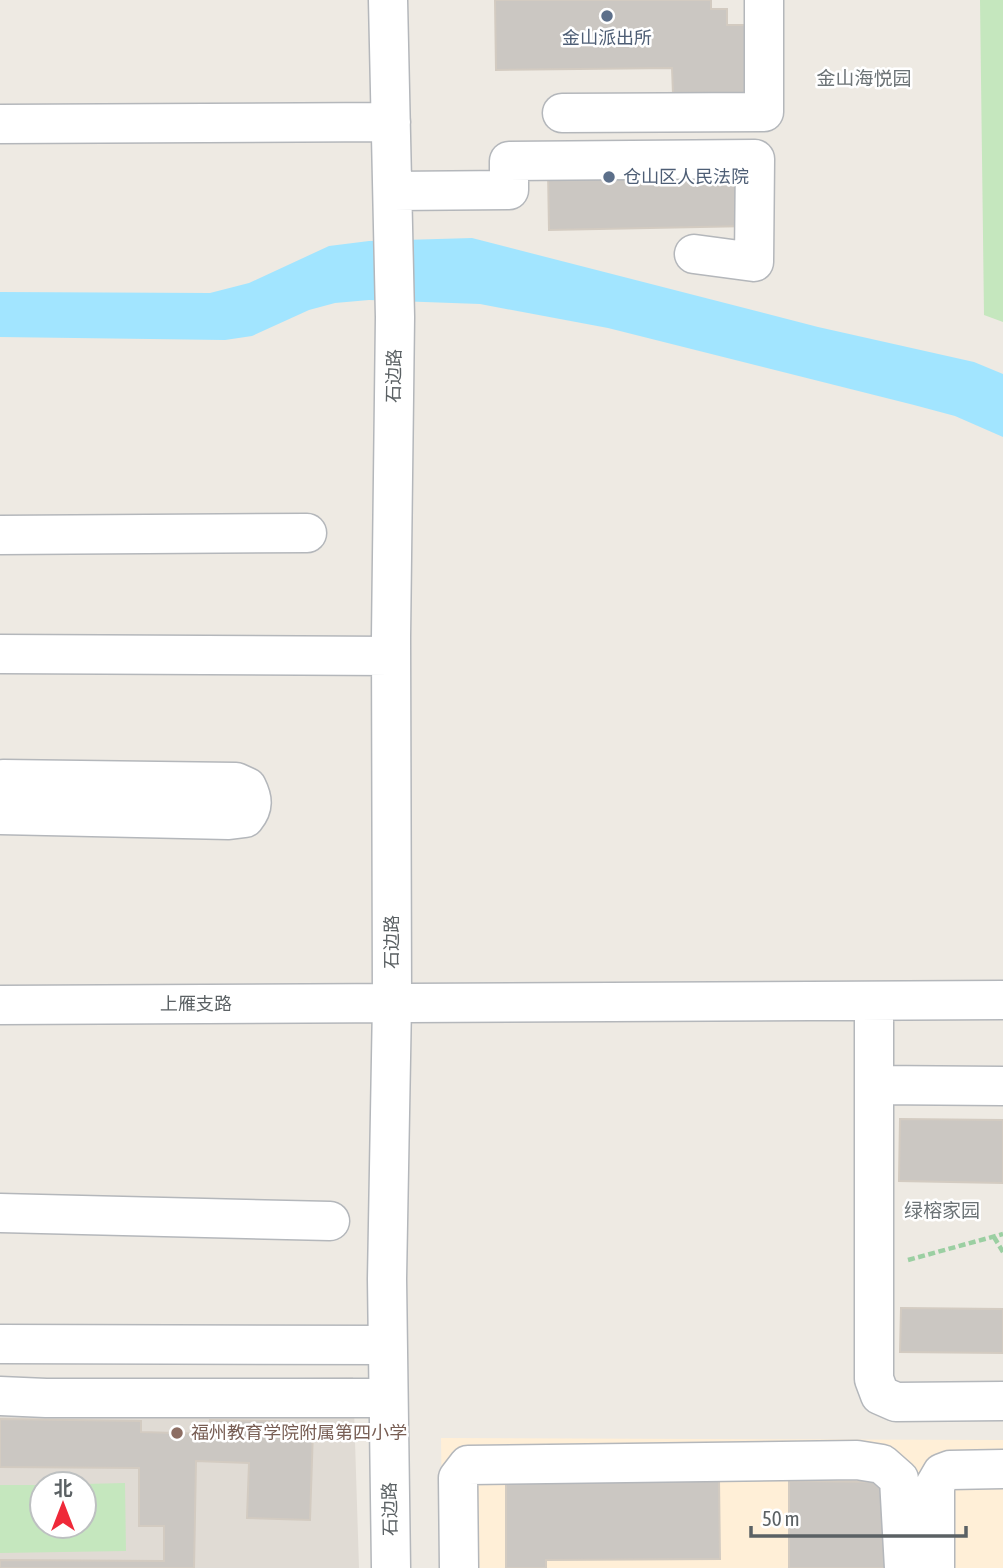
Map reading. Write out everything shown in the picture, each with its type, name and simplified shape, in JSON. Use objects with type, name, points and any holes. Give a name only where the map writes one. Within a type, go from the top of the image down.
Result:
[{"type":"street","points":[[388,0],[393,203],[509,190],[509,161],[755,159],[754,262],[694,254]]},
{"type":"street","points":[[562,113],[764,112],[764,0]]},
{"type":"street","points":[[668,113],[669,160]]},
{"type":"street","points":[[0,124],[391,122]]},
{"type":"street","name":"石边路","points":[[391,1568],[387,1345],[393,1003],[393,203]]},
{"type":"street","points":[[0,535],[307,533]]},
{"type":"street","points":[[0,654],[391,656]]},
{"type":"street","points":[[236,782],[247,787],[252,797],[252,810],[245,818],[229,820],[1,794],[236,782]]},
{"type":"street","name":"上雁支路","points":[[0,1005],[1003,1000]]},
{"type":"street","points":[[874,1001],[874,1379],[880,1395],[896,1402],[1003,1401]]},
{"type":"street","points":[[874,1085],[1003,1086]]},
{"type":"street","points":[[0,1213],[331,1221]]},
{"type":"street","points":[[0,1344],[387,1345]]},
{"type":"street","points":[[0,1396],[388,1398]]},
{"type":"street","points":[[459,1568],[458,1478],[468,1465],[857,1460],[882,1464],[899,1479],[904,1568]]},
{"type":"street","points":[[935,1568],[935,1485],[942,1473],[950,1470],[1003,1469]]},
{"type":"path","points":[[874,1271],[930,1252],[1003,1234]]},
{"type":"path","points":[[994,1237],[1003,1252]]},
{"type":"shaded area","name":"福州教育学院附属第四小学","points":[[353,1377],[359,1568],[0,1568],[0,1380],[83,1382]]},
{"type":"shaded area","points":[[441,1438],[1003,1440],[1003,1568],[443,1568]]},
{"type":"green space","points":[[980,0],[1003,0],[1003,322],[984,315]]},
{"type":"green space","points":[[125,1483],[126,1551],[0,1553],[0,1485],[28,1485],[28,1540],[98,1540],[98,1484]]},
{"type":"water","points":[[472,238],[818,327],[974,362],[1003,374],[1003,437],[955,416],[914,405],[608,328],[480,304],[369,300],[335,303],[309,310],[252,336],[225,340],[0,337],[0,292],[210,293],[249,283],[329,246],[369,241]]},
{"type":"building","points":[[495,0],[711,0],[711,9],[727,9],[727,25],[752,25],[753,93],[673,94],[672,68],[496,70]]},
{"type":"building","points":[[749,166],[750,226],[549,230],[548,170]]},
{"type":"building","points":[[900,1119],[1003,1120],[1003,1183],[899,1181]]},
{"type":"building","points":[[901,1308],[1003,1309],[1003,1353],[900,1352]]},
{"type":"building","points":[[0,1419],[141,1421],[141,1432],[209,1434],[210,1420],[279,1421],[279,1429],[313,1430],[310,1520],[247,1518],[249,1463],[196,1461],[194,1568],[0,1568],[0,1560],[164,1561],[164,1526],[139,1526],[139,1468],[0,1467]]},
{"type":"building","points":[[719,1479],[720,1559],[546,1560],[546,1568],[506,1568],[506,1480]]},
{"type":"building","points":[[789,1481],[886,1482],[886,1568],[789,1568]]},
{"type":"place","name":"金山派出所","points":[[607,16]]},
{"type":"place","name":"仓山区人民法院","points":[[609,177]]},
{"type":"place","name":"福州教育学院附属第四小学","points":[[177,1433]]},
{"type":"district","name":"金山海悦园","points":[[864,78]]},
{"type":"district","name":"绿榕家园","points":[[942,1210]]}]
